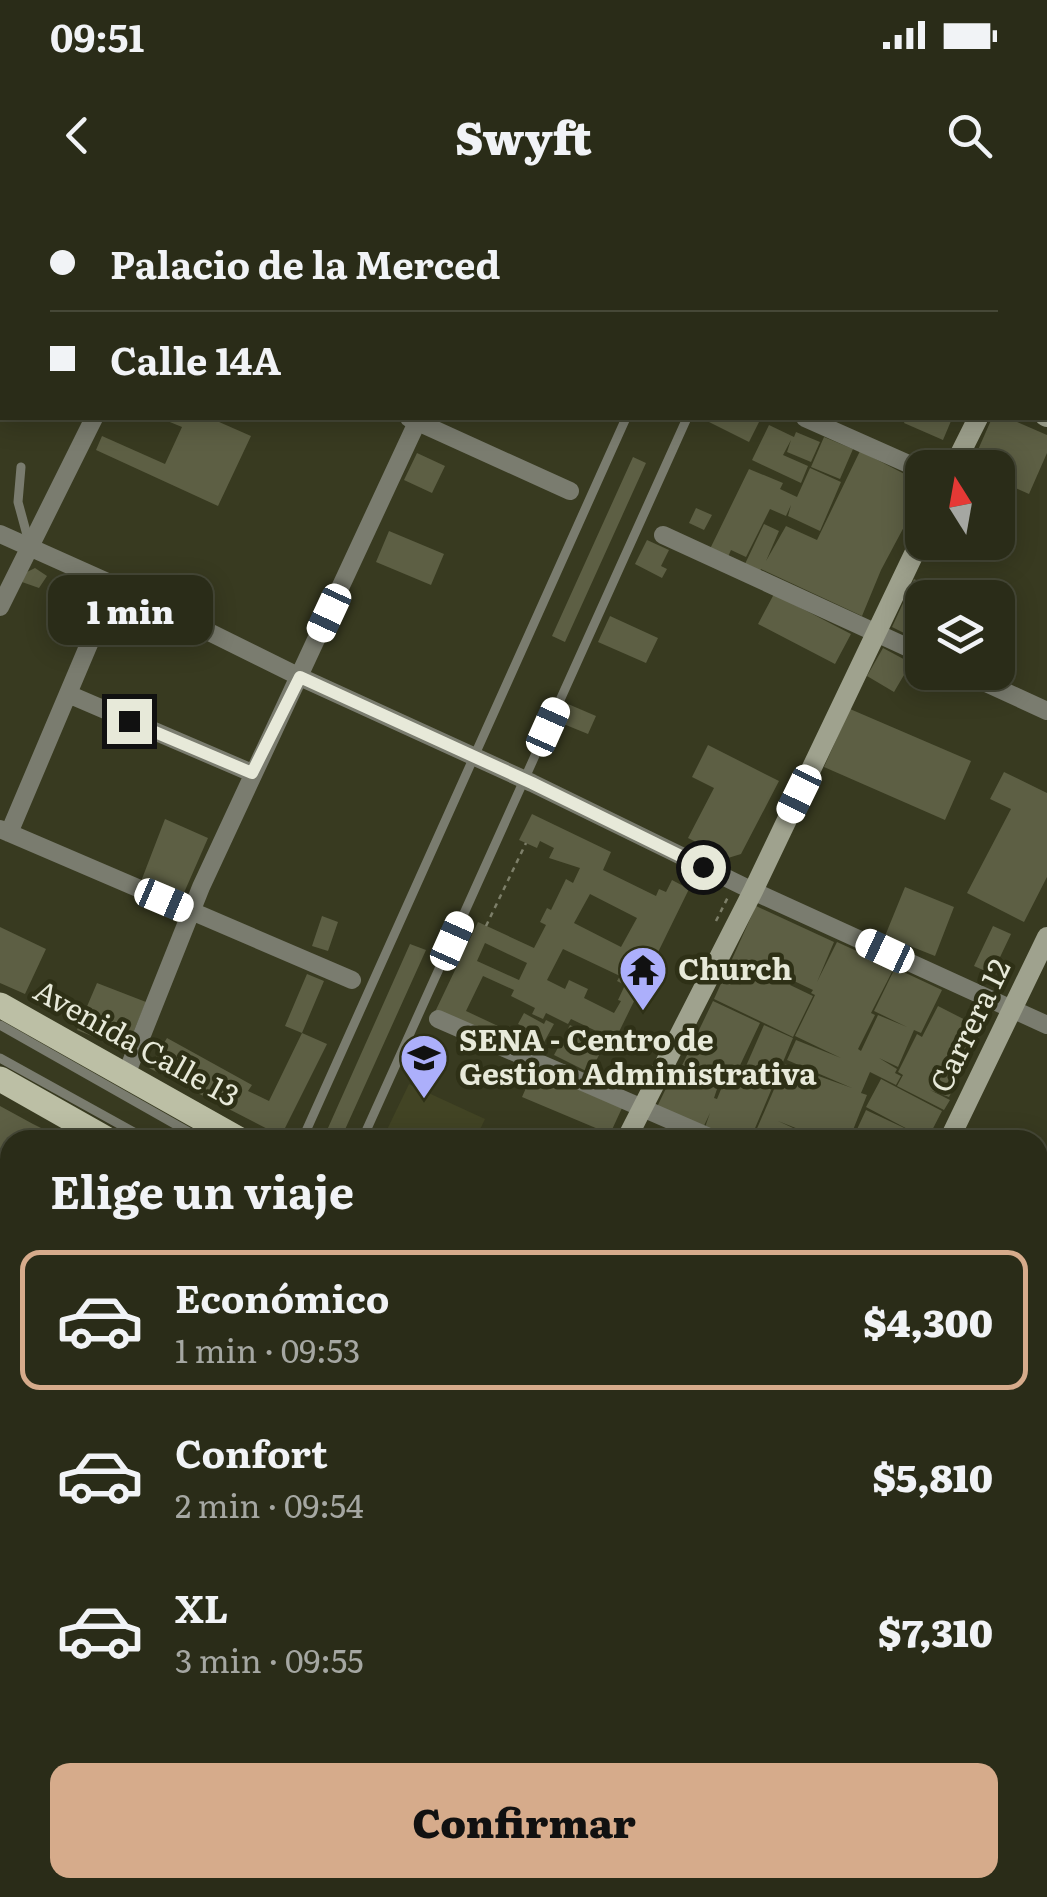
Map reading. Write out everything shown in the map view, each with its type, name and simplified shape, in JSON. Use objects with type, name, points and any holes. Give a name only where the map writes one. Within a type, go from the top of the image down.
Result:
[{"type":"main road","name":"Avenida Calle 13","points":[[0,1005],[222,1130]]},
{"type":"main road","points":[[0,1080],[84,1130]]},
{"type":"street","points":[[0,606],[93,420]]},
{"type":"street","points":[[126,1075],[190,911],[415,420]]},
{"type":"street","points":[[417,420],[570,491]]},
{"type":"street","points":[[810,420],[905,462]]},
{"type":"street","points":[[962,450],[977,420]]},
{"type":"street","points":[[0,534],[524,779],[753,891],[1047,1025]]},
{"type":"street","points":[[663,535],[905,646]]},
{"type":"street","points":[[631,1130],[753,891],[911,560]]},
{"type":"street","points":[[114,585],[4,831],[352,980]]},
{"type":"street","points":[[1001,690],[1047,711]]},
{"type":"street","points":[[68,694],[252,773]]},
{"type":"street","name":"Carrera 12","points":[[954,1130],[1047,937]]},
{"type":"street","points":[[438,1019],[694,1130]]},
{"type":"lane","points":[[307,1130],[625,420]]},
{"type":"lane","points":[[366,1130],[686,420]]},
{"type":"lane","points":[[21,467],[18,502],[31,548]]},
{"type":"lane","points":[[0,1025],[185,1130]]},
{"type":"lane","points":[[0,1058],[130,1130]]},
{"type":"path","points":[[486,926],[526,843]]},
{"type":"shaded area","name":"SENA - Centro de Gestion Administrativa","points":[[409,1084],[485,1119],[480,1130],[387,1130]]},
{"type":"building","points":[[165,420],[215,420],[251,436],[218,506],[96,450],[102,436],[165,464],[182,427]]},
{"type":"building","points":[[705,420],[760,420],[749,442]]},
{"type":"building","points":[[905,420],[951,421],[943,440],[904,423]]},
{"type":"building","points":[[991,420],[1013,420],[1047,435],[1047,453],[1029,494],[1015,488],[1015,450],[978,450]]},
{"type":"building","points":[[769,425],[794,437],[796,432],[820,442],[811,462],[787,452],[791,440],[783,455],[808,466],[801,483],[752,460]]},
{"type":"building","points":[[824,437],[853,449],[840,479],[811,467]]},
{"type":"building","points":[[860,451],[905,474],[905,525],[862,616],[761,569],[759,573],[744,566],[764,524],[779,531],[766,561],[786,526],[817,540]]},
{"type":"building","points":[[417,453],[445,466],[432,493],[404,480]]},
{"type":"building","points":[[633,457],[646,463],[565,642],[552,636]]},
{"type":"building","points":[[810,468],[841,482],[820,531],[788,516],[791,505],[786,516],[770,509],[746,557],[731,550],[727,559],[709,551],[749,469],[783,483],[780,489],[797,497]]},
{"type":"building","points":[[696,508],[712,515],[704,530],[689,523]]},
{"type":"building","points":[[389,531],[444,554],[431,585],[376,562]]},
{"type":"building","points":[[647,540],[669,550],[661,566],[667,569],[662,578],[635,564]]},
{"type":"building","points":[[35,568],[47,576],[39,588],[22,582],[25,573]]},
{"type":"building","points":[[774,594],[851,634],[835,664],[758,624]]},
{"type":"building","points":[[905,599],[905,634],[892,627]]},
{"type":"building","points":[[610,616],[658,638],[646,663],[598,642]]},
{"type":"building","points":[[883,648],[905,660],[905,673],[894,692],[867,676]]},
{"type":"building","points":[[568,704],[596,716],[588,734],[561,723]]},
{"type":"building","points":[[850,709],[971,761],[945,820],[824,767]]},
{"type":"building","points":[[708,745],[779,781],[741,854],[728,858],[688,838],[714,788],[692,777]]},
{"type":"building","points":[[1004,772],[1047,793],[1047,877],[1024,922],[967,893],[1011,809],[990,799]]},
{"type":"building","points":[[532,814],[611,852],[603,870],[656,896],[659,889],[666,892],[672,880],[689,889],[615,1040],[571,1019],[568,1024],[546,1013],[543,1019],[532,1014],[535,1008],[511,996],[514,990],[483,976],[466,1011],[498,1026],[491,1041],[434,1014],[478,922],[534,948],[546,925],[540,922],[547,908],[551,910],[566,879],[573,883],[580,868],[549,858],[554,848],[540,841],[537,848],[519,840]],"holes":[[[590,894],[637,918],[621,947],[574,923]],[[485,943],[527,963],[519,980],[477,961]],[[563,949],[620,976],[617,981],[625,985],[614,1013],[584,998],[588,989],[569,980],[565,989],[547,980]]]},
{"type":"building","points":[[165,819],[208,838],[183,895],[175,898],[140,884]]},
{"type":"building","points":[[905,887],[954,907],[935,956],[885,936]]},
{"type":"building","points":[[756,906],[834,942],[817,982],[837,942],[894,968],[871,1013],[875,1015],[858,1049],[861,1051],[878,1015],[907,1027],[874,1011],[895,968],[942,990],[921,1033],[914,1030],[898,1067],[879,1058],[897,1069],[895,1073],[901,1076],[896,1085],[870,1072],[861,1093],[867,1095],[853,1130],[801,1130],[778,1121],[797,1130],[756,1130],[785,1064],[852,1088],[787,1060],[796,1040],[841,1058],[795,1036],[815,995],[813,990],[794,981],[796,977],[790,985],[813,996],[793,1037],[714,999]]},
{"type":"building","points":[[322,916],[338,922],[328,951],[312,946]]},
{"type":"building","points":[[993,926],[1011,934],[992,974],[974,966]]},
{"type":"building","points":[[0,927],[46,949],[25,994],[0,983]]},
{"type":"building","points":[[410,944],[426,950],[345,1130],[328,1128]]},
{"type":"building","points":[[307,974],[324,981],[302,1033],[285,1026]]},
{"type":"building","points":[[97,983],[146,1002],[126,1050],[77,1030]]},
{"type":"building","points":[[713,1001],[760,1023],[734,1078],[709,1068],[722,1074],[714,1098],[717,1099],[726,1077],[746,1085],[749,1079],[772,1088],[754,1130],[704,1130],[710,1113],[702,1130],[656,1109],[671,1078],[675,1080]]},
{"type":"building","points":[[938,1006],[983,1029],[949,1097],[930,1090],[950,1100],[944,1110],[897,1086],[903,1075],[898,1072],[917,1034],[922,1037]]},
{"type":"building","points":[[524,1013],[544,1024],[546,1020],[554,1024],[537,1055],[524,1048],[529,1037],[523,1034],[526,1028],[518,1024]]},
{"type":"building","points":[[570,1025],[605,1043],[590,1073],[554,1055]]},
{"type":"building","points":[[764,1025],[793,1038],[773,1086],[743,1073]]},
{"type":"building","points":[[302,1033],[327,1044],[284,1130],[269,1130],[149,1068],[167,1038],[252,1085],[248,1091],[269,1101]]},
{"type":"building","points":[[534,1070],[622,1108],[612,1130],[600,1130],[522,1097]]},
{"type":"building","points":[[881,1079],[942,1111],[932,1130],[909,1130],[866,1107]]},
{"type":"building","points":[[0,1106],[46,1130],[0,1130]]},
{"type":"building","points":[[866,1110],[909,1130],[857,1130]]},
{"type":"place","name":"Church","points":[[643,1012]]},
{"type":"place","name":"SENA - Centro de Gestion Administrativa","points":[[424,1100]]},
{"type":"route","points":[[129,721],[252,773],[300,677],[532,783],[703,867]]}]
